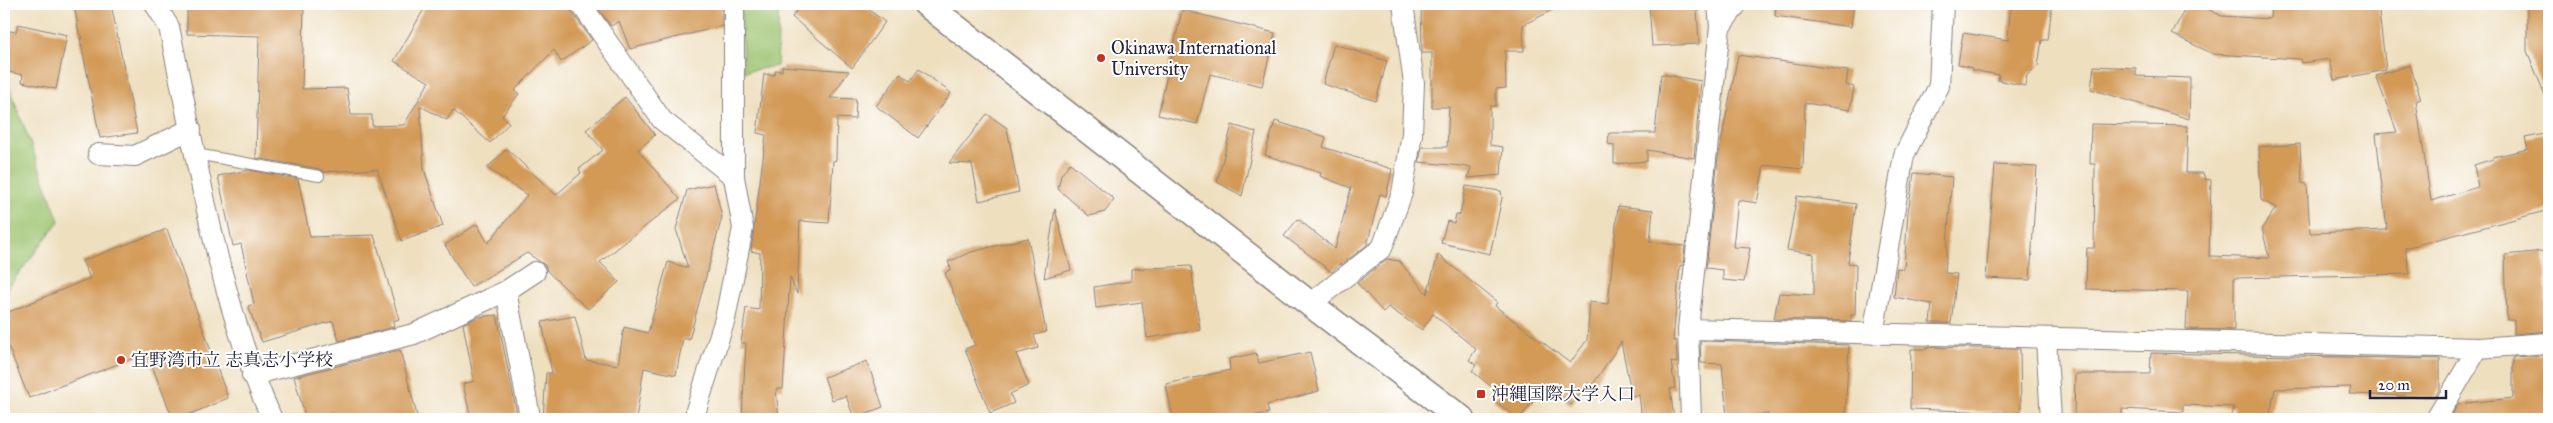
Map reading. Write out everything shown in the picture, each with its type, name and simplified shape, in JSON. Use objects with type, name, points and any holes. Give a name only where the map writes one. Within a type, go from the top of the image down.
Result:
[{"type":"street","points":[[155,4],[169,26],[219,264],[252,375],[272,419]]},
{"type":"street","points":[[581,4],[662,120],[734,177]]},
{"type":"street","points":[[696,419],[696,410],[725,319],[743,228],[734,177],[734,4]]},
{"type":"street","points":[[926,4],[1310,304],[1462,419]]},
{"type":"street","points":[[1310,304],[1382,248],[1402,193],[1412,134],[1414,83],[1403,4]]},
{"type":"street","points":[[1692,419],[1689,402],[1688,329],[1720,27],[1718,4]]},
{"type":"street","points":[[1720,27],[1737,4]]},
{"type":"street","points":[[1873,334],[1904,155],[1939,86],[1944,4]]},
{"type":"street","points":[[98,154],[135,156],[190,129]]},
{"type":"street","points":[[252,375],[414,334],[506,291],[536,272]]},
{"type":"street","points":[[506,291],[530,417]]},
{"type":"street","points":[[1688,329],[2478,348],[2549,343]]},
{"type":"street","points":[[2046,339],[2051,419]]},
{"type":"street","points":[[2436,419],[2478,348]]},
{"type":"lane","points":[[196,154],[319,176]]},
{"type":"green space","points":[[741,4],[779,4],[777,66],[743,72]]},
{"type":"green space","points":[[4,86],[10,89],[59,221],[4,293]]},
{"type":"building","points":[[74,4],[111,4],[137,133],[100,138],[80,38],[83,39],[79,33]]},
{"type":"building","points":[[187,4],[304,4],[302,89],[347,88],[351,115],[372,115],[372,126],[404,125],[429,82],[394,61],[427,4],[569,4],[571,11],[592,40],[561,62],[554,50],[515,90],[519,94],[502,116],[509,123],[490,143],[453,110],[447,120],[420,106],[424,169],[443,226],[402,241],[377,169],[324,172],[320,169],[256,158],[259,36],[187,34]]},
{"type":"building","points":[[595,4],[722,4],[722,26],[630,49],[619,21],[611,26]]},
{"type":"building","points":[[802,4],[861,4],[885,22],[852,68],[792,17]]},
{"type":"building","points":[[1421,4],[1565,4],[1523,25],[1524,51],[1505,51],[1506,88],[1496,89],[1496,106],[1490,106],[1490,145],[1503,147],[1501,175],[1468,178],[1471,167],[1419,162],[1422,147],[1447,147],[1449,107],[1432,107],[1432,53],[1422,53]]},
{"type":"building","points":[[1649,4],[1691,4],[1692,9],[1697,9],[1699,44],[1652,46]]},
{"type":"building","points":[[1776,4],[1854,4],[1851,27],[1775,16]]},
{"type":"building","points":[[2013,4],[2052,4],[2048,40],[2042,40],[2038,66],[2027,75],[2025,86],[1998,80],[1999,75],[1972,70],[1972,68],[1958,64],[1963,33],[2008,40],[2010,13]]},
{"type":"building","points":[[2187,4],[2197,4],[2222,16],[2270,19],[2271,4],[2378,4],[2386,70],[2334,80],[2330,59],[2301,63],[2300,59],[2213,54],[2172,34]]},
{"type":"building","points":[[2527,4],[2549,4],[2549,105],[2527,51]]},
{"type":"building","points":[[1182,10],[1275,33],[1262,86],[1210,74],[1197,124],[1158,115]]},
{"type":"building","points":[[18,24],[67,35],[56,89],[22,82],[23,75],[4,71],[4,30],[16,32]]},
{"type":"building","points":[[1334,44],[1387,61],[1376,101],[1323,84]]},
{"type":"building","points":[[1738,55],[1848,71],[1846,85],[1854,87],[1850,110],[1805,103],[1803,169],[1764,165],[1757,203],[1738,200],[1733,247],[1750,248],[1744,282],[1723,280],[1723,270],[1706,268],[1718,158]]},
{"type":"building","points":[[2410,65],[2421,99],[2416,101],[2431,201],[2478,187],[2474,165],[2493,159],[2493,157],[2528,149],[2525,138],[2549,133],[2549,210],[2405,248],[2410,274],[2234,278],[2234,330],[2186,329],[2188,291],[2086,289],[2087,248],[2094,248],[2095,164],[2090,164],[2091,124],[2188,126],[2186,173],[2203,173],[2205,179],[2211,180],[2209,256],[2269,258],[2262,228],[2276,208],[2261,200],[2259,147],[2300,144],[2302,183],[2307,184],[2310,233],[2387,230],[2376,134],[2397,132],[2376,76]]},
{"type":"building","points":[[782,66],[849,71],[830,98],[856,99],[855,119],[837,118],[836,160],[833,161],[829,223],[800,221],[797,294],[790,277],[783,389],[776,389],[779,419],[742,419],[746,343],[741,343],[746,308],[759,310],[760,253],[751,251],[766,135],[757,133],[764,74],[774,75],[776,70],[782,71]]},
{"type":"building","points":[[2094,66],[2136,68],[2136,76],[2190,78],[2189,119],[2091,89]]},
{"type":"building","points":[[919,69],[951,93],[918,138],[876,106],[900,74],[910,81]]},
{"type":"building","points":[[1661,74],[1701,81],[1694,158],[1647,150],[1647,161],[1614,164],[1614,145],[1608,144],[1609,133],[1655,133]]},
{"type":"building","points":[[625,97],[655,135],[638,150],[680,199],[600,262],[619,282],[588,309],[547,271],[545,265],[527,253],[471,287],[445,245],[477,224],[488,243],[527,195],[487,168],[507,149],[556,195],[581,173],[579,169],[603,150],[586,130]]},
{"type":"building","points":[[987,114],[1007,128],[1019,192],[979,201],[972,164],[949,163]]},
{"type":"building","points":[[1275,121],[1326,137],[1323,147],[1392,169],[1386,196],[1380,194],[1367,245],[1341,265],[1340,263],[1332,272],[1284,236],[1298,219],[1335,249],[1351,188],[1320,176],[1321,173],[1265,155]]},
{"type":"building","points":[[1232,125],[1256,132],[1242,196],[1217,182]]},
{"type":"building","points":[[1070,163],[1114,199],[1105,212],[1089,216],[1058,189],[1061,175]]},
{"type":"building","points":[[1995,165],[2037,167],[2030,280],[1986,278]]},
{"type":"building","points":[[249,170],[298,179],[310,237],[374,235],[399,319],[393,321],[394,327],[339,341],[333,321],[262,342],[248,306],[254,304],[241,244],[233,246],[218,176]]},
{"type":"building","points":[[1914,173],[1952,177],[1945,273],[1957,274],[1951,323],[1930,323],[1932,304],[1894,297],[1897,268],[1904,269],[1908,212]]},
{"type":"building","points":[[714,184],[722,217],[689,340],[683,338],[676,375],[644,368],[636,419],[543,419],[546,373],[552,373],[542,322],[575,316],[586,360],[618,365],[624,327],[648,333],[668,262],[688,268],[676,229],[687,190]]},
{"type":"building","points":[[1466,186],[1501,191],[1502,198],[1490,254],[1441,243],[1447,221],[1454,223],[1456,214],[1460,215]]},
{"type":"building","points":[[1797,196],[1856,204],[1848,263],[1856,264],[1855,315],[1851,315],[1851,321],[1774,319],[1779,293],[1814,295],[1814,254],[1787,250]]},
{"type":"building","points":[[1618,206],[1653,210],[1650,242],[1685,246],[1683,266],[1680,265],[1673,341],[1676,340],[1677,363],[1671,362],[1675,388],[1670,389],[1674,419],[1642,419],[1639,395],[1632,396],[1621,342],[1592,386],[1588,383],[1571,405],[1546,385],[1519,419],[1493,400],[1499,393],[1472,371],[1476,365],[1469,360],[1476,349],[1433,314],[1422,330],[1388,307],[1383,312],[1357,283],[1387,259],[1399,261],[1427,294],[1438,255],[1497,302],[1495,306],[1570,363],[1587,340],[1590,302],[1608,304]]},
{"type":"building","points":[[1055,209],[1071,270],[1044,278]]},
{"type":"building","points":[[167,229],[228,398],[179,419],[173,419],[147,353],[29,398],[4,336],[4,314],[90,278],[82,261]]},
{"type":"building","points":[[1028,238],[1046,332],[1034,335],[1038,348],[1016,354],[1029,385],[1010,394],[1014,403],[990,413],[965,349],[975,345],[945,273],[951,269],[948,262],[971,252]]},
{"type":"building","points":[[2544,251],[2547,331],[2514,334],[2514,320],[2507,320],[2505,255]]},
{"type":"building","points":[[1191,266],[1200,330],[1147,338],[1142,302],[1096,308],[1094,287],[1131,281],[1131,269]]},
{"type":"building","points":[[497,315],[517,414],[491,419],[471,419],[463,384],[474,381],[463,324],[478,317]]},
{"type":"building","points":[[1700,341],[1849,345],[1845,419],[1768,419],[1768,414],[1727,417],[1722,364],[1701,363]]},
{"type":"building","points":[[1928,347],[2020,349],[2021,413],[1910,409],[1911,349],[1927,349]]},
{"type":"building","points":[[400,350],[418,419],[336,419],[333,413],[306,419],[294,377]]},
{"type":"building","points":[[1310,352],[1319,391],[1267,405],[1269,413],[1232,419],[1173,419],[1166,384],[1230,370],[1229,359],[1256,353],[1259,363]]},
{"type":"building","points":[[2151,353],[2440,359],[2440,388],[2435,397],[2349,394],[2351,387],[2275,389],[2269,419],[2231,419],[2234,407],[2183,405],[2183,412],[2122,409],[2122,419],[2074,419],[2075,374],[2150,374]]},
{"type":"building","points":[[2549,355],[2549,419],[2450,419],[2458,404],[2513,398],[2513,357]]},
{"type":"building","points":[[867,361],[883,407],[854,418],[846,396],[832,400],[824,377]]},
{"type":"place","name":"Okinawa International University","points":[[1101,58]]},
{"type":"place","name":"宜野湾市立 志真志小学校","points":[[121,360]]},
{"type":"place","name":"沖縄国際大学入口","points":[[1481,394]]}]
